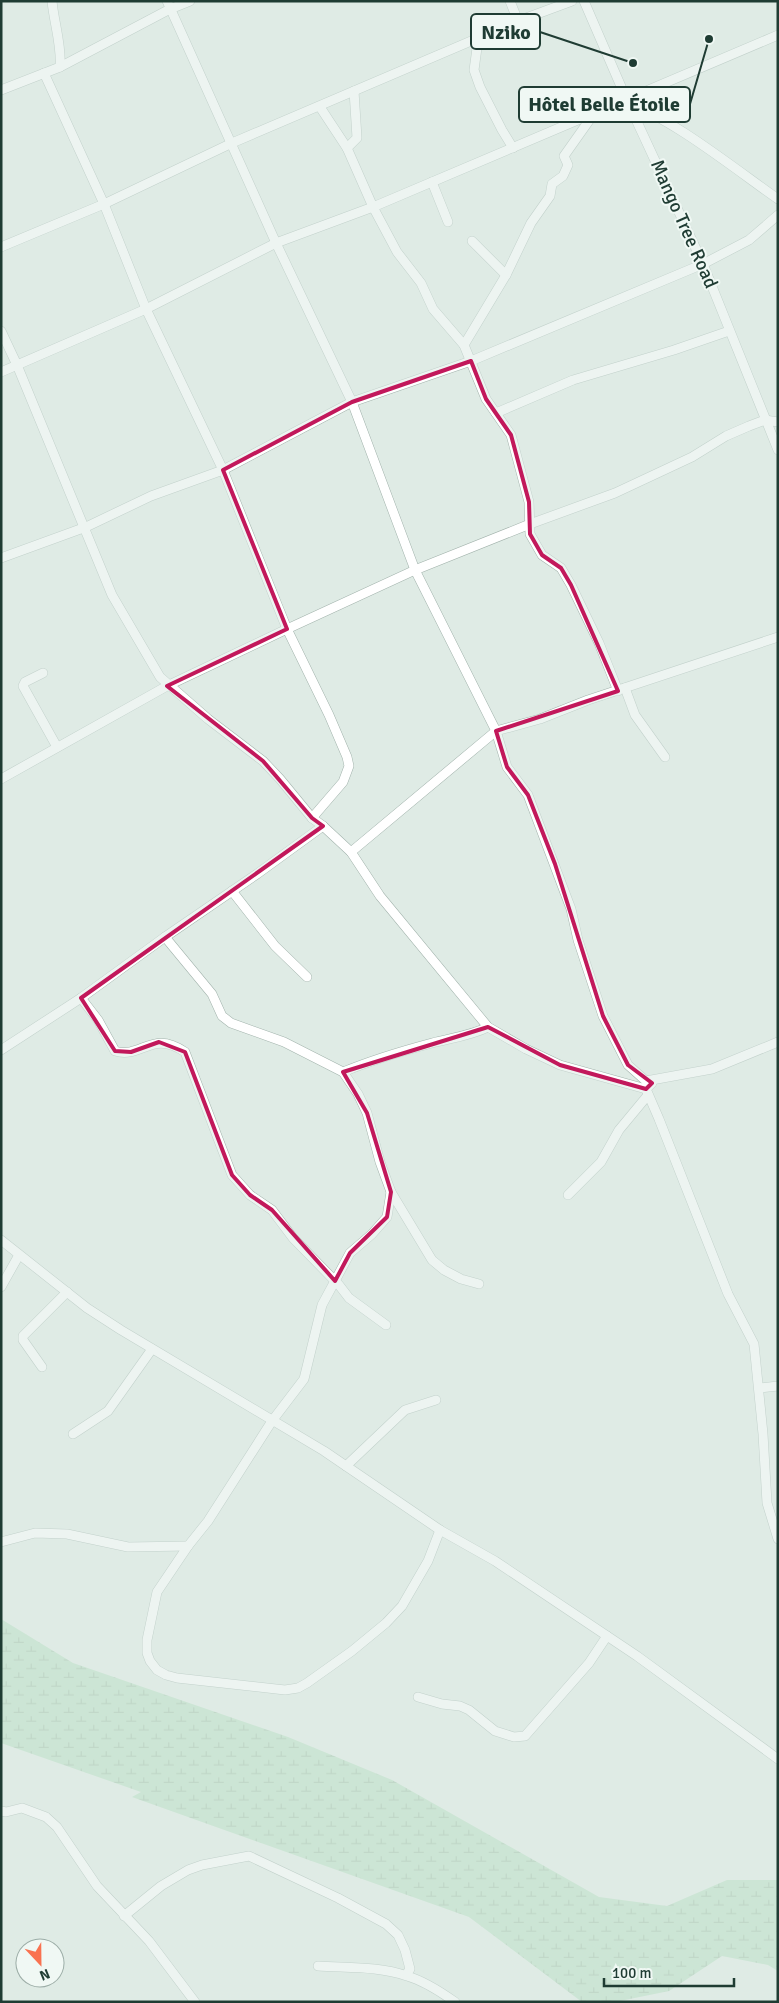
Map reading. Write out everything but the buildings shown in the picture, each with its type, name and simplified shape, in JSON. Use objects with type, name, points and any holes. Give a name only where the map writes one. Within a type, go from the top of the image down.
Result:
[{"type":"street","points":[[52,1],[55,27],[61,52],[60,67]]},
{"type":"street","points":[[1,90],[60,67],[169,5],[190,1]]},
{"type":"street","points":[[510,1],[518,21]]},
{"type":"street","points":[[1,246],[104,204],[232,143],[494,31],[572,1]]},
{"type":"street","name":"Mango Tree Road","points":[[584,1],[626,98],[633,109],[703,264],[778,450]]},
{"type":"street","points":[[169,5],[276,243],[352,402],[415,570],[496,731],[507,767],[528,795],[571,909],[578,940],[603,1016],[628,1065],[646,1088],[728,1294],[754,1344],[767,1503],[778,1539]]},
{"type":"street","points":[[494,31],[477,48],[474,70],[498,122],[513,148]]},
{"type":"street","points":[[1,372],[146,309],[276,243],[373,207],[778,35]]},
{"type":"street","points":[[44,73],[104,204],[146,309],[223,470],[287,629],[339,737],[350,766],[343,782],[312,818]]},
{"type":"street","points":[[347,148],[357,138],[354,91]]},
{"type":"street","points":[[320,107],[347,148],[373,207],[397,252],[421,283],[433,309],[464,345],[486,399],[511,434],[529,502],[530,534],[542,555],[561,568],[621,690],[665,758]]},
{"type":"street","points":[[633,109],[644,110],[673,126],[778,199]]},
{"type":"street","points":[[464,345],[506,275],[531,223],[550,196],[552,184],[563,176],[568,165],[564,156],[593,115]]},
{"type":"street","points":[[432,182],[448,222]]},
{"type":"street","points":[[1,558],[86,527],[151,496],[223,470],[352,402],[471,361],[703,264],[749,240],[778,215]]},
{"type":"street","points":[[472,241],[506,275]]},
{"type":"street","points":[[496,413],[573,380],[674,350],[729,331]]},
{"type":"street","points":[[1,332],[18,365],[86,527],[112,595],[153,666],[167,686],[263,761],[312,818],[351,852],[380,896],[488,1027],[526,1050],[560,1065],[646,1088],[712,1069],[778,1042]]},
{"type":"street","points":[[1,778],[167,686],[415,570],[530,524],[616,493],[692,457],[726,436],[765,420],[778,422]]},
{"type":"street","points":[[351,852],[496,731],[540,719],[778,637]]},
{"type":"street","points":[[43,674],[24,682],[24,689],[57,747]]},
{"type":"street","points":[[1,1050],[82,998],[165,936],[323,826]]},
{"type":"street","points":[[232,891],[275,946],[307,977]]},
{"type":"street","points":[[165,936],[212,994],[222,1016],[231,1023],[284,1042],[343,1072],[358,1094],[366,1113],[391,1192],[435,1264],[461,1279],[479,1284]]},
{"type":"street","points":[[82,998],[98,1020],[115,1051],[122,1054],[159,1042],[179,1048],[185,1052],[232,1175],[250,1195],[272,1210],[293,1238],[349,1298],[386,1324]]},
{"type":"street","points":[[343,1072],[370,1061],[476,1033],[488,1027]]},
{"type":"street","points":[[568,1195],[601,1162],[646,1088]]},
{"type":"street","points":[[391,1192],[387,1217],[372,1234],[350,1253],[322,1305],[304,1379],[272,1421],[208,1521],[188,1546],[157,1592],[147,1640],[147,1653],[150,1661],[157,1670],[177,1678],[285,1690],[298,1688],[323,1672],[386,1623],[411,1593],[428,1561],[440,1530]]},
{"type":"street","points":[[1,1240],[67,1292],[121,1330],[346,1466],[440,1530],[494,1561],[607,1636],[778,1759]]},
{"type":"street","points":[[1,1287],[19,1255]]},
{"type":"street","points":[[42,1367],[23,1336],[67,1292]]},
{"type":"street","points":[[73,1434],[108,1411],[152,1348]]},
{"type":"street","points":[[759,1388],[778,1386]]},
{"type":"street","points":[[346,1466],[405,1410],[436,1400]]},
{"type":"street","points":[[1,1542],[35,1533],[66,1534],[128,1547],[188,1546]]},
{"type":"street","points":[[418,1697],[442,1704],[460,1706],[469,1710],[495,1730],[514,1737],[524,1736],[589,1663],[607,1636]]},
{"type":"street","points":[[1,1811],[6,1812],[22,1808],[46,1817],[62,1834],[96,1886],[149,1942],[195,2002]]},
{"type":"street","points":[[124,1916],[155,1890],[188,1870],[249,1856],[338,1898],[386,1924],[398,1935],[405,1950],[410,1968],[406,1975]]},
{"type":"street","points":[[318,1966],[359,1968],[406,1975],[434,1988],[456,2002]]},
{"type":"highlighted area","points":[[471,361],[486,399],[511,435],[529,502],[530,534],[542,555],[561,568],[571,585],[618,691],[496,731],[507,767],[528,795],[555,864],[603,1016],[628,1065],[652,1083],[646,1089],[560,1065],[488,1027],[343,1072],[367,1113],[391,1192],[387,1217],[350,1253],[335,1281],[272,1210],[250,1195],[232,1175],[185,1052],[159,1042],[131,1052],[115,1051],[81,998],[323,826],[312,818],[263,761],[167,686],[287,629],[223,470],[352,402]]},
{"type":"green space","points":[[1,1619],[73,1663],[288,1737],[392,1780],[599,1897],[667,1906],[727,1880],[778,1880],[778,1971],[768,1965],[722,1956],[669,1991],[615,2002],[582,2002],[469,1917],[132,1797],[141,1792],[1,1743]]},
{"type":"place","name":"Hôtel Belle Étoile","points":[[709,39]]},
{"type":"place","name":"Nziko","points":[[633,63]]}]
